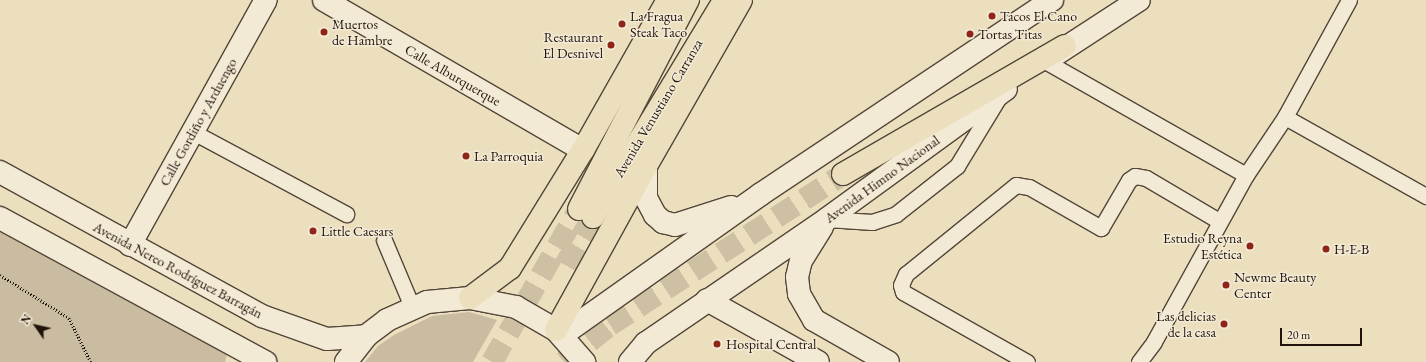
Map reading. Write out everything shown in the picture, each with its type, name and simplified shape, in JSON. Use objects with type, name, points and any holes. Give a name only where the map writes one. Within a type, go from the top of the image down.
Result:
[{"type":"main road","name":"Calle Gordiño y Arduengo","points":[[130,245],[266,0]]},
{"type":"main road","name":"Calle Alburquerque","points":[[324,0],[583,150]]},
{"type":"main road","points":[[470,298],[510,268],[583,150],[668,0]]},
{"type":"main road","name":"Avenida Venustiano Carranza","points":[[688,0],[586,213],[724,0]]},
{"type":"main road","points":[[559,333],[646,166],[741,0]]},
{"type":"main road","points":[[559,333],[761,194],[1052,0]]},
{"type":"main road","name":"Avenida Himno Nacional","points":[[630,362],[646,343],[827,219],[1065,46],[1139,0]]},
{"type":"main road","points":[[843,174],[1065,46]]},
{"type":"main road","points":[[646,166],[646,198],[655,215],[663,222],[675,224],[727,209],[761,194]]},
{"type":"main road","name":"Avenida Nereo Rodríguez Barragán","points":[[0,172],[130,245],[262,316],[327,339],[366,336]]},
{"type":"main road","points":[[0,218],[265,362]]},
{"type":"main road","points":[[827,219],[801,260],[797,277],[799,294],[814,320],[888,362]]},
{"type":"main road","points":[[346,362],[366,336],[387,320],[427,302],[470,298],[516,306],[559,333],[584,362]]},
{"type":"main road","points":[[707,300],[818,362]]},
{"type":"lane","points":[[1139,362],[1154,342],[1219,222],[1246,175],[1284,117],[1349,0]]},
{"type":"lane","points":[[1044,61],[1246,175]]},
{"type":"lane","points":[[827,219],[872,222],[896,214],[957,166],[1002,92]]},
{"type":"lane","points":[[1284,117],[1426,196]]},
{"type":"lane","points":[[193,132],[346,214]]},
{"type":"lane","points":[[1027,362],[902,292],[901,285],[906,274],[1016,185],[1030,187],[1101,228],[1128,180],[1135,176],[1146,178],[1219,222]]},
{"type":"lane","points":[[384,240],[413,309]]},
{"type":"path","points":[[0,274],[69,318],[92,362]]},
{"type":"shaded area","points":[[0,232],[227,355],[225,362],[0,362]]},
{"type":"shaded area","points":[[469,312],[497,320],[473,362],[365,362],[378,346],[394,335],[432,316]]},
{"type":"tunnel","points":[[564,362],[610,325],[843,174]]},
{"type":"tunnel","points":[[492,362],[579,209]]},
{"type":"tunnel","points":[[565,265],[593,217]]},
{"type":"place","name":"Tacos El Cano","points":[[992,16]]},
{"type":"place","name":"La Fragua Steak Taco","points":[[622,24]]},
{"type":"place","name":"Muertos de Hambre","points":[[324,32]]},
{"type":"place","name":"Tortas Titas","points":[[970,34]]},
{"type":"place","name":"Restaurant El Desnivel","points":[[611,45]]},
{"type":"place","name":"La Parroquia","points":[[466,156]]},
{"type":"place","name":"Little Caesars","points":[[313,231]]},
{"type":"place","name":"Estudio Reyna Estética","points":[[1250,246]]},
{"type":"place","name":"H-E-B","points":[[1326,249]]},
{"type":"place","name":"Newme Beauty Center","points":[[1226,285]]},
{"type":"place","name":"Las delicias de la casa","points":[[1224,324]]},
{"type":"place","name":"Hospital Central","points":[[717,344]]}]
